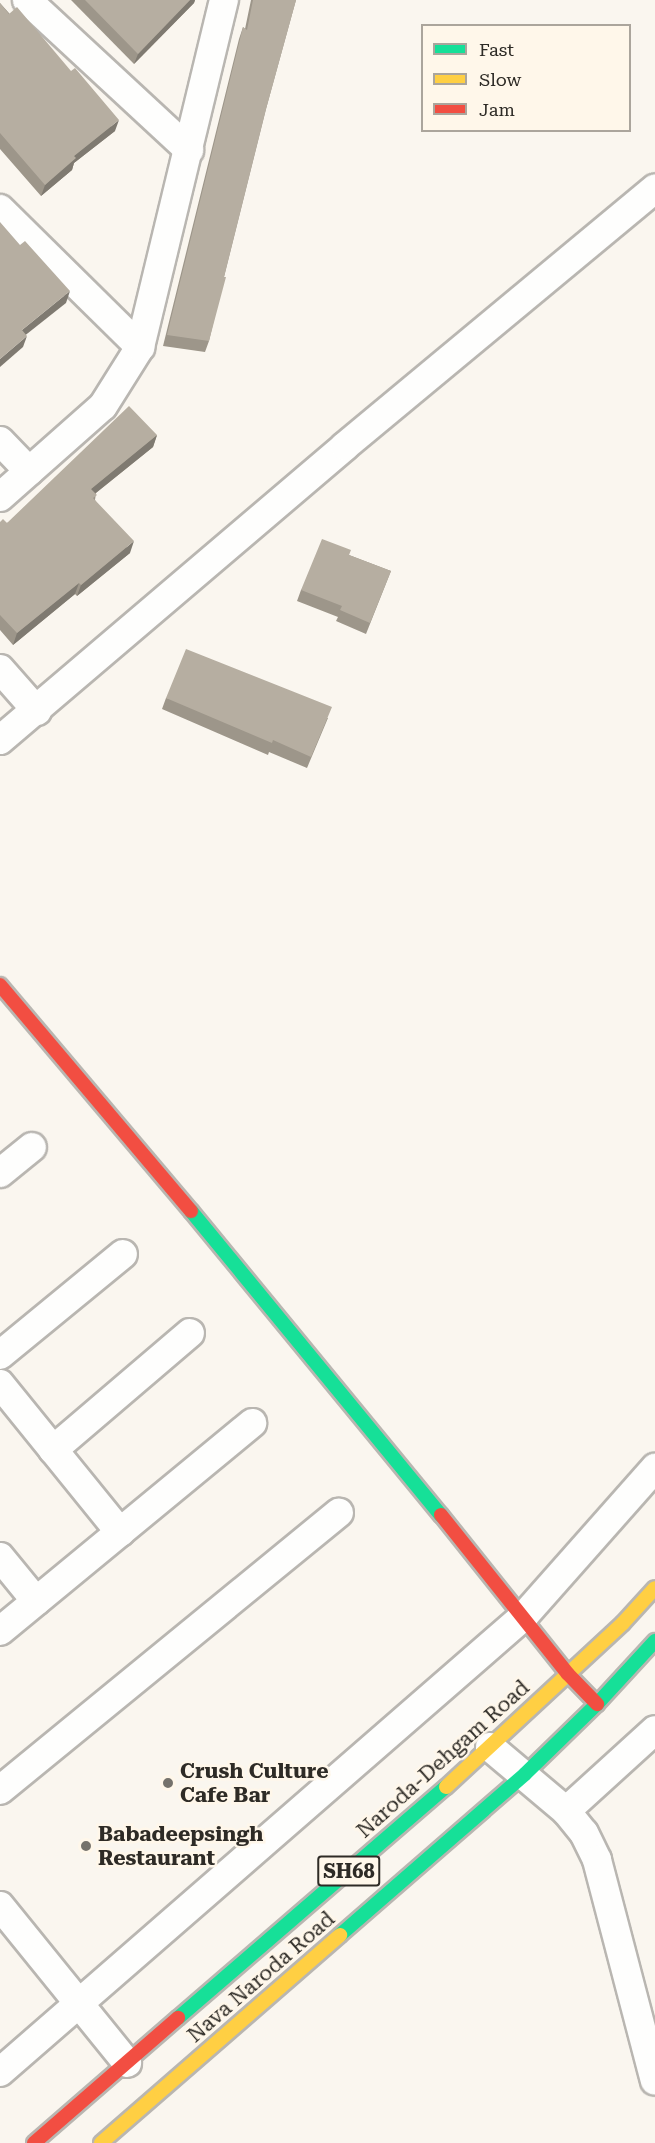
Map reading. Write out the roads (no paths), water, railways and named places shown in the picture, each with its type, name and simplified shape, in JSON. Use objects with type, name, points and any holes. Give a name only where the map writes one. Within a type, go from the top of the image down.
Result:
[{"type":"main road","points":[[0,985],[208,1232],[524,1616],[568,1674],[597,1704]]},
{"type":"main road","name":"Naroda-Dehgam Road","points":[[34,2143],[490,1747],[623,1623],[655,1588]]},
{"type":"main road","name":"Nava Naroda Road","points":[[100,2143],[525,1774],[597,1704],[655,1641]]},
{"type":"street","points":[[27,0],[189,150]]},
{"type":"street","points":[[0,497],[103,406],[140,348],[189,150],[218,4]]},
{"type":"street","points":[[0,740],[37,711],[336,454],[655,189]]},
{"type":"street","points":[[0,209],[140,348]]},
{"type":"street","points":[[0,441],[29,471]]},
{"type":"street","points":[[0,669],[37,711]]},
{"type":"street","points":[[0,1173],[32,1147]]},
{"type":"street","points":[[0,1355],[123,1254]]},
{"type":"street","points":[[53,1450],[190,1333]]},
{"type":"street","points":[[0,1384],[120,1532]]},
{"type":"street","points":[[0,1631],[252,1423]]},
{"type":"street","points":[[0,2072],[524,1616],[655,1468]]},
{"type":"street","points":[[0,1790],[339,1513]]},
{"type":"street","points":[[0,1557],[36,1601]]},
{"type":"street","points":[[566,1811],[655,1730]]},
{"type":"street","points":[[490,1747],[525,1774],[566,1811],[584,1833],[597,1860],[655,2081]]},
{"type":"street","points":[[0,1906],[127,2063]]},
{"type":"place","name":"Crush Culture Cafe Bar","points":[[168,1783]]},
{"type":"place","name":"Babadeepsingh Restaurant","points":[[86,1846]]}]
